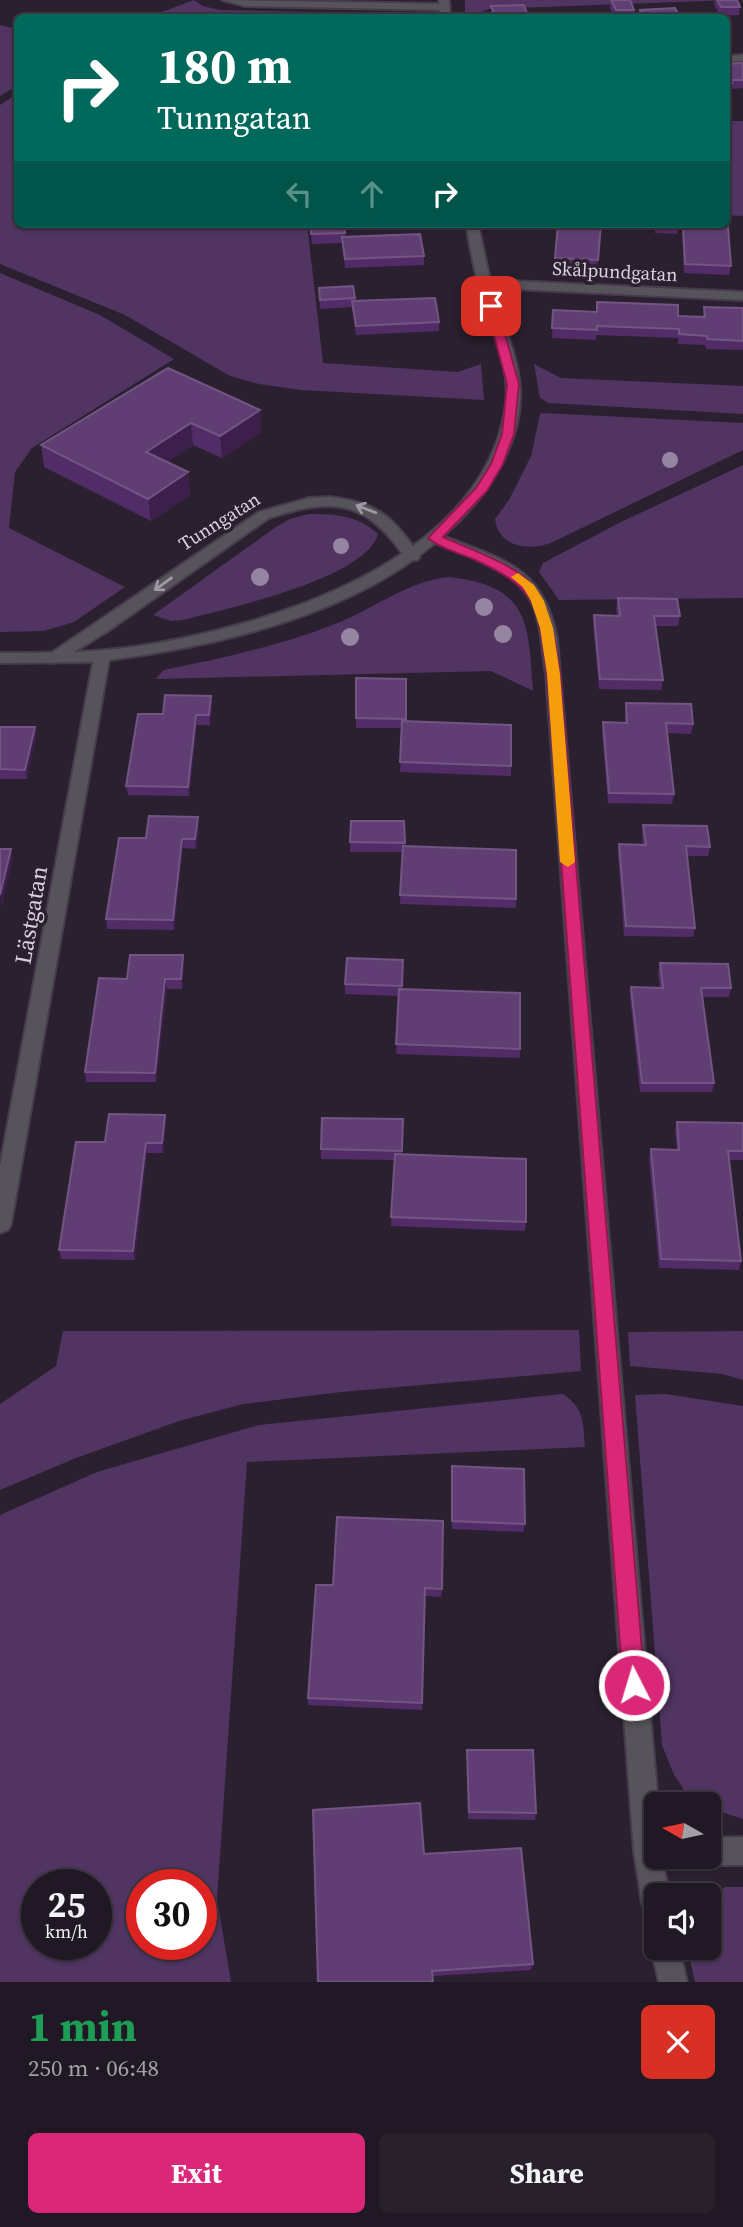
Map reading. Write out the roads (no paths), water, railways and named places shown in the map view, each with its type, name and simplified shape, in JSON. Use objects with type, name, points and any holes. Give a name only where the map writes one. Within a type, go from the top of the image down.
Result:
[{"type":"street","points":[[227,0],[245,3],[445,8]]},
{"type":"street","points":[[0,658],[102,656],[188,641],[293,613],[354,588],[412,556],[435,538],[481,491],[497,464],[508,434],[513,384],[485,284],[473,228]]},
{"type":"street","name":"Skålpundgatan","points":[[485,284],[743,296]]},
{"type":"street","name":"Tunngatan","points":[[52,658],[102,627],[264,515],[281,508],[324,502],[348,503],[372,510],[388,521],[401,535],[412,556]]},
{"type":"street","points":[[435,538],[508,570],[528,585],[538,601],[547,628],[554,674],[647,1792]]},
{"type":"street","name":"Lästgatan","points":[[0,1224],[102,656]]},
{"type":"street","points":[[721,1851],[743,1851]]},
{"type":"street","points":[[668,1960],[673,1982]]}]
